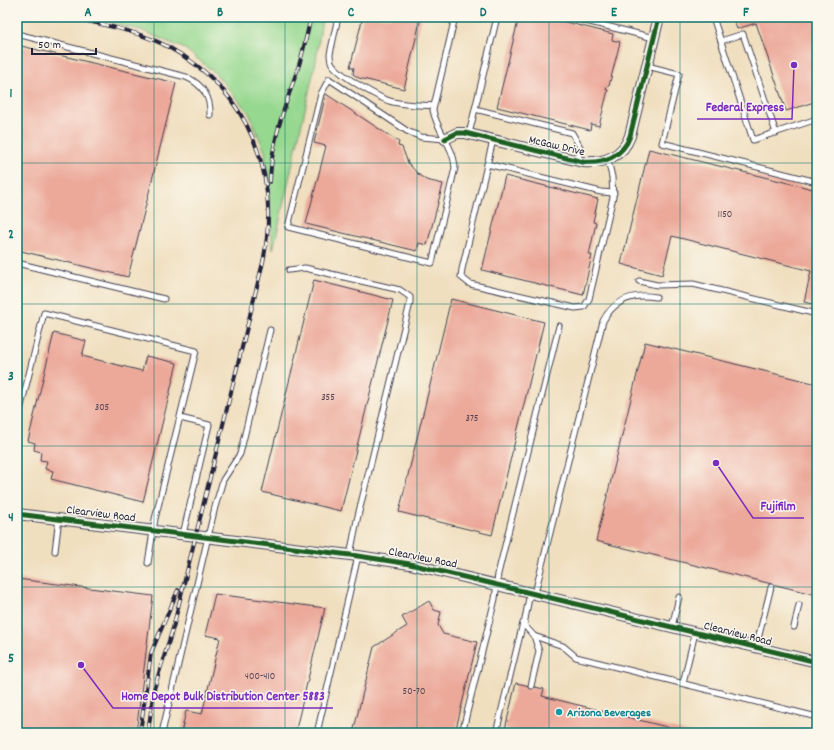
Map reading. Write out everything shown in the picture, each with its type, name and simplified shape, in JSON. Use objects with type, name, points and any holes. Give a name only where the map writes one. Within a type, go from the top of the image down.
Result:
[{"type":"street","points":[[608,160],[620,152],[628,140],[659,17]]},
{"type":"street","name":"McGaw Drive","points":[[445,139],[457,133],[469,134],[578,161],[594,162],[608,160]]},
{"type":"street","name":"Clearview Road","points":[[17,514],[354,555],[417,565],[817,662]]},
{"type":"lane","points":[[338,17],[330,54],[330,60],[335,68],[373,94],[386,100],[403,104],[433,106]]},
{"type":"lane","points":[[445,139],[421,137],[407,131],[329,79],[321,94],[288,227],[432,263],[455,168],[452,154],[445,139],[435,119],[433,106],[455,17]]},
{"type":"lane","points":[[469,134],[497,17]]},
{"type":"lane","points":[[570,17],[654,38]]},
{"type":"lane","points":[[713,17],[753,140],[817,119]]},
{"type":"lane","points":[[17,34],[186,77],[198,84],[207,95],[210,105],[210,115]]},
{"type":"lane","points":[[721,41],[743,34],[776,133]]},
{"type":"lane","points":[[647,66],[679,74],[662,143],[817,182]]},
{"type":"lane","points":[[475,109],[572,133],[580,147],[578,161]]},
{"type":"lane","points":[[493,140],[461,277],[468,284],[575,308],[584,307],[589,299],[614,193],[608,160]]},
{"type":"lane","points":[[487,164],[600,192],[614,193]]},
{"type":"lane","points":[[17,263],[164,299]]},
{"type":"lane","points":[[289,270],[305,268],[400,290],[410,297],[356,520],[354,555],[317,733]]},
{"type":"lane","points":[[640,281],[657,285],[693,284],[817,314]]},
{"type":"lane","points":[[496,733],[523,623],[603,322],[610,310],[623,300],[639,296],[656,297]]},
{"type":"lane","points":[[17,423],[44,313],[196,351],[152,530],[148,562]]},
{"type":"lane","points":[[462,733],[495,599],[496,584],[559,326]]},
{"type":"lane","points":[[162,733],[208,537],[223,480],[241,450],[270,330]]},
{"type":"lane","points":[[180,418],[209,425],[183,534]]},
{"type":"lane","points":[[55,551],[59,518]]},
{"type":"lane","points":[[756,647],[771,588]]},
{"type":"lane","points":[[672,627],[679,597]]},
{"type":"lane","points":[[794,627],[799,605]]},
{"type":"lane","points":[[523,623],[534,636],[539,651],[531,686]]},
{"type":"lane","points":[[683,683],[695,633]]},
{"type":"lane","points":[[534,636],[563,646],[576,657],[817,717]]},
{"type":"green space","points":[[88,17],[322,18],[316,61],[273,250],[265,152],[249,113],[215,73],[185,49],[141,30]]},
{"type":"building","points":[[363,17],[421,17],[404,89],[359,78],[353,74],[354,68],[350,67]]},
{"type":"building","points":[[519,17],[546,17],[613,34],[612,40],[620,42],[609,86],[607,86],[606,90],[608,90],[599,126],[591,124],[590,130],[497,107]]},
{"type":"building","points":[[733,17],[817,17],[817,101],[786,111],[756,23],[737,29]]},
{"type":"building","points":[[17,45],[176,83],[128,277],[17,250]]},
{"type":"building","points":[[326,94],[399,142],[398,146],[402,147],[408,163],[418,174],[426,180],[443,184],[427,245],[419,243],[417,251],[306,224],[326,146],[314,143]]},
{"type":"building","points":[[649,149],[817,190],[817,305],[804,302],[811,271],[672,236],[662,275],[621,264]]},
{"type":"building","points":[[505,176],[598,199],[593,222],[596,223],[589,255],[592,255],[583,295],[482,270]]},
{"type":"building","points":[[314,280],[393,300],[341,511],[262,492]]},
{"type":"building","points":[[451,299],[544,322],[492,535],[399,512]]},
{"type":"building","points":[[54,333],[86,341],[82,356],[142,371],[146,356],[177,363],[143,502],[51,479],[53,471],[45,469],[47,461],[40,460],[41,452],[34,450],[35,443],[28,441]]},
{"type":"building","points":[[645,342],[817,384],[817,595],[596,541]]},
{"type":"building","points":[[17,579],[153,596],[136,733],[17,733]]},
{"type":"building","points":[[215,594],[325,608],[295,733],[181,733],[186,711],[202,714],[220,638],[205,635]]},
{"type":"building","points":[[429,601],[434,610],[441,612],[438,625],[443,634],[477,642],[455,733],[353,733],[374,647],[407,626],[402,617]]},
{"type":"building","name":"Arizona Beverages","points":[[516,683],[544,689],[542,696],[691,733],[523,733],[505,729]]},
{"type":"railway","points":[[69,17],[121,29],[146,37],[170,48],[198,66],[221,88],[239,112],[253,139],[263,168],[267,198],[267,230],[263,262],[173,628],[154,689],[148,733]]},
{"type":"railway","points":[[270,182],[276,137],[284,108],[301,59],[311,17]]},
{"type":"railway","points":[[140,733],[151,653],[178,590]]},
{"type":"cycle path","points":[[445,139],[457,133],[465,133],[583,162],[598,162],[618,154],[623,149],[630,136],[659,17]]},
{"type":"cycle path","points":[[17,514],[358,556],[410,564],[817,662]]},
{"type":"place","name":"Federal Express","points":[[794,65]]},
{"type":"place","name":"Fujifilm","points":[[716,463]]},
{"type":"place","name":"Home Depot Bulk Distribution Center 5883","points":[[81,665]]},
{"type":"place","name":"Arizona Beverages","points":[[559,712]]}]
